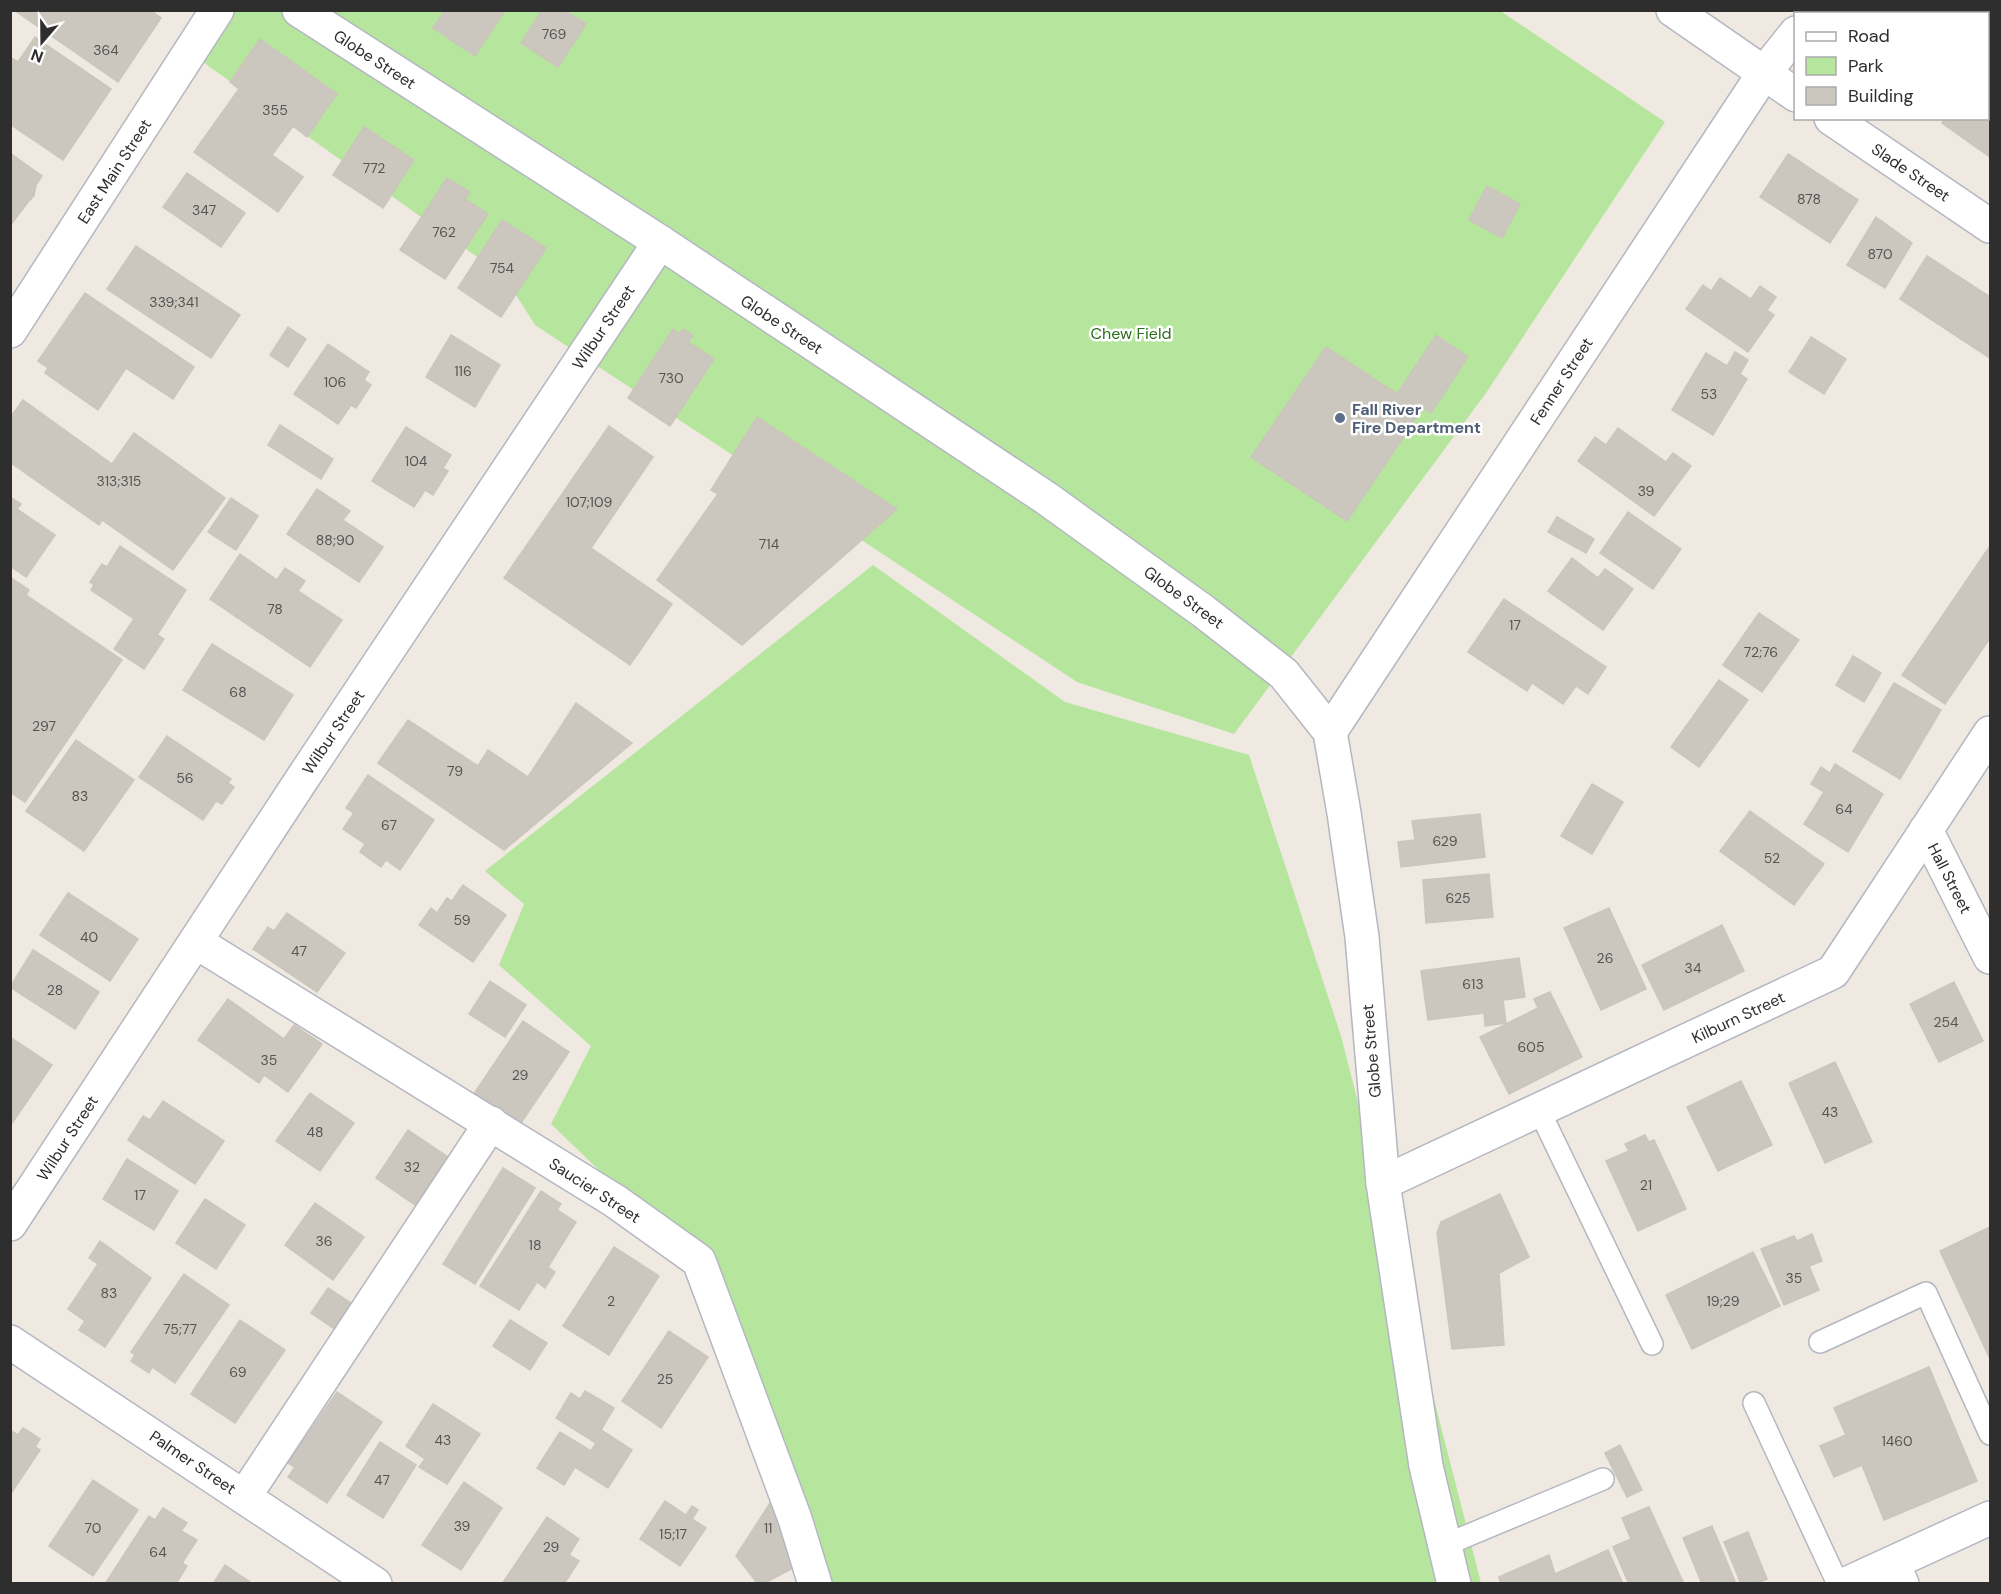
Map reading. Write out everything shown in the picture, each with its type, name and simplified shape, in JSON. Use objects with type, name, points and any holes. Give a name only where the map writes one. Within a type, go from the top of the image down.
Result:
[{"type":"street","name":"East Main Street","points":[[10,331],[217,10]]},
{"type":"street","name":"Globe Street","points":[[299,10],[660,242],[1046,498],[1203,611],[1284,674],[1330,732],[1362,937],[1383,1182],[1426,1466],[1455,1584]]},
{"type":"street","points":[[1673,10],[1794,94]]},
{"type":"street","name":"Fenner Street","points":[[1330,732],[1764,74],[1794,36]]},
{"type":"street","name":"Slade Street","points":[[1834,120],[1990,226]]},
{"type":"street","name":"Wilbur Street","points":[[10,1224],[304,776],[660,242]]},
{"type":"street","name":"Kilburn Street","points":[[1383,1182],[1833,972],[1990,733]]},
{"type":"street","name":"Hall Street","points":[[1926,830],[1990,957]]},
{"type":"street","name":"Saucier Street","points":[[196,942],[615,1201],[699,1261],[795,1519],[815,1584]]},
{"type":"street","points":[[244,1497],[491,1124]]},
{"type":"street","name":"Palmer Street","points":[[10,1342],[375,1584]]},
{"type":"street","points":[[1846,1584],[1897,1573],[1990,1518]]},
{"type":"lane","points":[[1539,1110],[1652,1344]]},
{"type":"lane","points":[[1820,1342],[1926,1293],[1990,1434]]},
{"type":"lane","points":[[1754,1403],[1838,1584]]},
{"type":"lane","points":[[1445,1545],[1603,1479]]},
{"type":"green space","name":"Chew Field","points":[[213,10],[1499,10],[1665,122],[1486,393],[1234,734],[1077,682],[535,325],[504,276],[186,50]]},
{"type":"green space","points":[[873,565],[1065,702],[1249,755],[1341,1036],[1481,1583],[823,1583],[703,1270],[551,1124],[591,1046],[499,965],[524,904],[485,871]]},
{"type":"building","points":[[14,10],[150,10],[161,18],[118,82]]},
{"type":"building","points":[[445,10],[505,10],[475,56],[433,28]]},
{"type":"building","points":[[542,10],[564,10],[586,24],[558,67],[521,43]]},
{"type":"building","points":[[35,37],[111,89],[63,160],[10,124],[10,57],[18,62]]},
{"type":"building","points":[[260,39],[337,94],[307,137],[293,126],[272,155],[303,177],[278,212],[194,152],[239,89],[230,82]]},
{"type":"building","points":[[1989,95],[1990,157],[1942,123],[1944,120],[1989,120]]},
{"type":"building","points":[[364,127],[414,160],[383,208],[333,175]]},
{"type":"building","points":[[10,153],[42,176],[36,185],[34,196],[10,226]]},
{"type":"building","points":[[1788,154],[1858,200],[1830,243],[1760,197]]},
{"type":"building","points":[[187,173],[245,213],[221,247],[163,207]]},
{"type":"building","points":[[447,178],[470,192],[465,199],[488,214],[445,279],[400,250]]},
{"type":"building","points":[[1487,186],[1520,204],[1502,238],[1469,220]]},
{"type":"building","points":[[1876,217],[1912,243],[1885,288],[1847,265]]},
{"type":"building","points":[[502,220],[546,248],[501,317],[458,288]]},
{"type":"building","points":[[136,246],[240,315],[211,358],[107,289]]},
{"type":"building","points":[[1927,256],[1990,297],[1990,358],[1900,299]]},
{"type":"building","points":[[1720,278],[1751,299],[1760,286],[1776,297],[1767,310],[1774,315],[1748,352],[1686,309],[1703,285],[1711,291]]},
{"type":"building","points":[[85,293],[194,367],[173,399],[126,368],[98,410],[45,373],[48,368],[38,361]]},
{"type":"building","points":[[288,327],[306,339],[288,367],[270,355]]},
{"type":"building","points":[[673,329],[679,334],[683,329],[693,335],[688,342],[714,359],[670,426],[628,398]]},
{"type":"building","points":[[451,335],[500,365],[475,407],[426,377]]},
{"type":"building","points":[[1436,335],[1468,357],[1431,413],[1423,408],[1347,521],[1251,457],[1326,347],[1397,394]]},
{"type":"building","points":[[1811,337],[1846,359],[1824,394],[1789,372]]},
{"type":"building","points":[[328,344],[369,372],[364,380],[371,385],[356,408],[351,405],[338,424],[294,394]]},
{"type":"building","points":[[1735,352],[1748,360],[1740,374],[1747,379],[1713,435],[1672,410],[1706,353],[1727,366]]},
{"type":"building","points":[[23,400],[112,464],[134,433],[225,498],[173,570],[102,520],[99,525],[10,462],[10,418]]},
{"type":"building","points":[[757,417],[897,509],[742,645],[657,580],[718,494],[711,490]]},
{"type":"building","points":[[280,425],[333,459],[321,479],[268,445]]},
{"type":"building","points":[[609,426],[653,457],[591,548],[672,604],[630,665],[504,578]]},
{"type":"building","points":[[406,427],[451,455],[443,468],[448,471],[433,495],[425,490],[414,507],[372,481]]},
{"type":"building","points":[[1618,428],[1666,462],[1673,453],[1691,466],[1654,516],[1578,461],[1595,437],[1606,445]]},
{"type":"building","points":[[317,489],[350,511],[343,520],[383,547],[359,582],[287,534]]},
{"type":"building","points":[[10,497],[21,504],[17,509],[55,535],[26,577],[10,566]]},
{"type":"building","points":[[231,498],[258,516],[236,550],[208,532]]},
{"type":"building","points":[[1628,512],[1681,549],[1653,589],[1600,553]]},
{"type":"building","points":[[1557,517],[1594,539],[1586,553],[1548,532]]},
{"type":"building","points":[[120,546],[186,590],[157,635],[164,639],[144,669],[114,649],[134,619],[91,590],[94,585],[90,582],[102,564],[107,567]]},
{"type":"building","points":[[1990,546],[1990,638],[1945,704],[1902,675]]},
{"type":"building","points":[[240,554],[277,580],[285,568],[305,581],[298,591],[342,620],[310,667],[210,599]]},
{"type":"building","points":[[1572,558],[1598,578],[1605,569],[1633,589],[1603,630],[1548,591]]},
{"type":"building","points":[[10,577],[29,590],[26,595],[122,660],[25,802],[10,792]]},
{"type":"building","points":[[1504,599],[1606,667],[1588,694],[1576,686],[1563,704],[1532,683],[1527,691],[1468,652]]},
{"type":"building","points":[[1759,613],[1799,640],[1762,692],[1723,665]]},
{"type":"building","points":[[212,644],[293,695],[264,740],[183,690]]},
{"type":"building","points":[[1853,656],[1881,673],[1864,702],[1836,685]]},
{"type":"building","points":[[1719,680],[1748,700],[1699,767],[1671,747]]},
{"type":"building","points":[[1894,683],[1941,710],[1900,779],[1853,751]]},
{"type":"building","points":[[576,703],[632,743],[504,850],[378,763],[408,720],[478,766],[488,750],[528,777]]},
{"type":"building","points":[[167,736],[231,779],[228,783],[234,787],[222,804],[216,801],[203,820],[139,777]]},
{"type":"building","points":[[76,740],[134,780],[84,851],[26,811]]},
{"type":"building","points":[[1835,764],[1883,794],[1848,852],[1804,824],[1824,792],[1811,784],[1821,767],[1830,773]]},
{"type":"building","points":[[368,775],[434,820],[400,870],[386,860],[381,867],[360,852],[365,844],[343,829],[354,813],[346,808]]},
{"type":"building","points":[[1592,784],[1623,802],[1592,854],[1561,836]]},
{"type":"building","points":[[1750,811],[1824,864],[1794,905],[1720,851]]},
{"type":"building","points":[[1480,814],[1485,857],[1401,867],[1398,842],[1415,840],[1412,821]]},
{"type":"building","points":[[1489,874],[1493,917],[1426,923],[1423,880]]},
{"type":"building","points":[[463,885],[506,915],[473,962],[419,925],[431,908],[437,913],[447,898],[452,901]]},
{"type":"building","points":[[68,893],[138,939],[110,981],[40,935]]},
{"type":"building","points":[[1609,908],[1646,989],[1601,1010],[1564,928]]},
{"type":"building","points":[[287,913],[345,953],[317,992],[253,949],[268,927],[274,931]]},
{"type":"building","points":[[1722,925],[1744,971],[1664,1010],[1642,965]]},
{"type":"building","points":[[33,950],[99,992],[75,1029],[10,987]]},
{"type":"building","points":[[1519,958],[1525,997],[1503,1000],[1506,1023],[1485,1026],[1484,1013],[1428,1020],[1421,971]]},
{"type":"building","points":[[490,981],[526,1005],[505,1037],[469,1014]]},
{"type":"building","points":[[1954,982],[1983,1041],[1939,1062],[1910,1004]]},
{"type":"building","points":[[1550,992],[1582,1057],[1509,1094],[1480,1037],[1538,1008],[1534,999]]},
{"type":"building","points":[[228,999],[284,1039],[294,1025],[322,1044],[288,1092],[264,1075],[259,1083],[198,1040]]},
{"type":"building","points":[[523,1021],[569,1052],[517,1129],[471,1098]]},
{"type":"building","points":[[10,1037],[52,1065],[10,1126]]},
{"type":"building","points":[[1835,1062],[1872,1142],[1825,1163],[1789,1083]]},
{"type":"building","points":[[1741,1081],[1772,1145],[1718,1171],[1687,1107]]},
{"type":"building","points":[[310,1093],[354,1123],[320,1171],[276,1141]]},
{"type":"building","points":[[163,1101],[224,1141],[195,1184],[128,1140],[143,1116],[150,1120]]},
{"type":"building","points":[[408,1130],[448,1157],[415,1205],[376,1178]]},
{"type":"building","points":[[1645,1135],[1649,1142],[1654,1140],[1686,1209],[1638,1231],[1606,1161],[1629,1151],[1625,1144]]},
{"type":"building","points":[[127,1159],[178,1191],[154,1230],[103,1199]]},
{"type":"building","points":[[503,1168],[535,1188],[475,1284],[443,1264]]},
{"type":"building","points":[[541,1191],[561,1204],[557,1210],[576,1222],[548,1267],[555,1272],[545,1288],[537,1282],[519,1310],[480,1286]]},
{"type":"building","points":[[1500,1194],[1529,1257],[1499,1273],[1504,1345],[1452,1349],[1437,1233],[1441,1222]]},
{"type":"building","points":[[205,1199],[245,1225],[216,1269],[176,1243]]},
{"type":"building","points":[[315,1203],[364,1237],[333,1280],[285,1245]]},
{"type":"building","points":[[1990,1227],[1990,1359],[1940,1251]]},
{"type":"building","points":[[1812,1234],[1822,1261],[1809,1266],[1819,1290],[1784,1305],[1761,1249],[1794,1236],[1797,1241]]},
{"type":"building","points":[[100,1241],[151,1278],[105,1347],[79,1330],[85,1321],[68,1309],[98,1264],[89,1258]]},
{"type":"building","points":[[614,1247],[659,1276],[609,1355],[563,1326]]},
{"type":"building","points":[[1753,1252],[1780,1306],[1692,1349],[1666,1295]]},
{"type":"building","points":[[184,1274],[229,1305],[175,1383],[152,1367],[149,1373],[131,1361],[135,1355],[131,1352]]},
{"type":"building","points":[[328,1288],[357,1307],[339,1332],[311,1313]]},
{"type":"building","points":[[240,1320],[285,1350],[235,1423],[191,1394]]},
{"type":"building","points":[[510,1320],[547,1343],[530,1370],[493,1346]]},
{"type":"building","points":[[669,1331],[708,1357],[661,1428],[622,1401]]},
{"type":"building","points":[[1929,1367],[1977,1481],[1884,1520],[1862,1465],[1834,1477],[1820,1446],[1846,1435],[1834,1408]]},
{"type":"building","points":[[585,1391],[614,1408],[601,1430],[632,1450],[608,1488],[575,1467],[564,1485],[537,1468],[560,1432],[591,1451],[596,1443],[556,1418],[571,1393],[580,1399]]},
{"type":"building","points":[[337,1392],[382,1422],[327,1503],[288,1477],[295,1467],[288,1463]]},
{"type":"building","points":[[433,1404],[480,1434],[447,1484],[419,1467],[425,1459],[406,1446]]},
{"type":"building","points":[[23,1428],[40,1439],[35,1447],[40,1450],[10,1495],[10,1430],[18,1435]]},
{"type":"building","points":[[380,1442],[416,1465],[383,1518],[347,1495]]},
{"type":"building","points":[[1620,1445],[1642,1490],[1627,1497],[1605,1453]]},
{"type":"building","points":[[93,1480],[138,1510],[93,1576],[49,1546]]},
{"type":"building","points":[[464,1482],[502,1508],[461,1570],[422,1545]]},
{"type":"building","points":[[772,1500],[795,1567],[763,1584],[758,1584],[736,1556]]},
{"type":"building","points":[[665,1501],[686,1515],[692,1506],[698,1510],[692,1519],[706,1528],[680,1566],[640,1539]]},
{"type":"building","points":[[1649,1507],[1684,1584],[1629,1584],[1613,1547],[1631,1539],[1622,1518]]},
{"type":"building","points":[[163,1508],[187,1523],[181,1531],[197,1540],[182,1563],[187,1566],[176,1584],[105,1584],[149,1516],[155,1520]]},
{"type":"building","points":[[547,1517],[579,1539],[569,1555],[579,1561],[564,1584],[502,1584]]},
{"type":"building","points":[[1712,1526],[1736,1584],[1702,1584],[1683,1538]]},
{"type":"building","points":[[1748,1532],[1767,1579],[1756,1584],[1741,1584],[1724,1542]]},
{"type":"building","points":[[1608,1550],[1623,1584],[1501,1584],[1499,1577],[1549,1555],[1555,1574]]},
{"type":"building","points":[[225,1565],[253,1584],[213,1584]]},
{"type":"place","name":"Fall River Fire Department","points":[[1340,418]]}]
